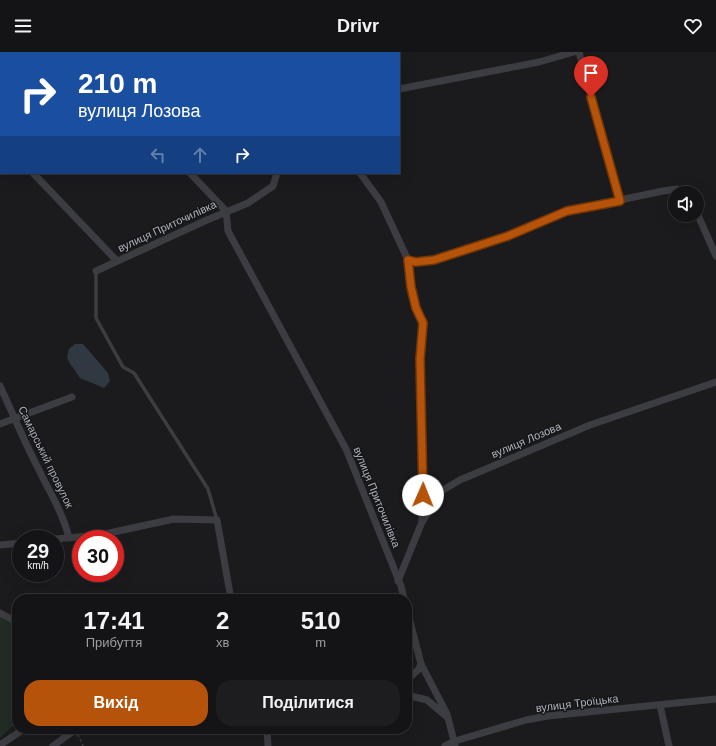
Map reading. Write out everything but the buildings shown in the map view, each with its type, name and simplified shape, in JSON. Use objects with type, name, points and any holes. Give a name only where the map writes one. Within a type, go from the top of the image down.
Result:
[{"type":"street","points":[[400,89],[539,62],[574,52]]},
{"type":"street","points":[[579,52],[620,201]]},
{"type":"street","points":[[34,174],[117,261]]},
{"type":"street","points":[[191,174],[226,211],[248,203],[273,186],[277,174]]},
{"type":"street","points":[[361,174],[381,202],[408,260],[411,287],[416,308],[423,323],[420,345],[424,481],[422,522]]},
{"type":"street","points":[[408,260],[416,262],[434,260],[508,236],[567,211],[668,191]]},
{"type":"street","name":"вулиця Приточилівка","points":[[96,271],[226,211],[228,231],[346,448],[402,594]]},
{"type":"street","points":[[701,222],[716,256]]},
{"type":"street","name":"вулиця Лозова","points":[[398,581],[422,522],[443,490],[460,480],[590,425],[716,382]]},
{"type":"street","name":"Самарський провулок","points":[[0,386],[40,472],[53,494],[66,524],[69,538]]},
{"type":"street","points":[[0,424],[72,397]]},
{"type":"street","points":[[424,481],[434,488],[443,490]]},
{"type":"street","points":[[64,538],[100,535],[174,519],[217,520],[231,594]]},
{"type":"street","points":[[0,545],[12,544]]},
{"type":"street","points":[[0,613],[12,619]]},
{"type":"street","points":[[412,629],[421,664],[448,718],[455,744]]},
{"type":"street","points":[[412,675],[418,670],[421,664]]},
{"type":"street","points":[[412,695],[428,700],[448,718]]},
{"type":"street","name":"вулиця Троїцька","points":[[445,746],[526,720],[548,716],[716,698]]},
{"type":"street","points":[[660,705],[669,746]]},
{"type":"street","points":[[0,745],[16,734]]},
{"type":"street","points":[[53,746],[69,734]]},
{"type":"street","points":[[267,734],[268,746]]},
{"type":"lane","name":"вулиця Приточилівка","points":[[96,271],[96,318],[123,367],[134,373],[208,489],[217,520]]},
{"type":"path","points":[[78,734],[83,746]]},
{"type":"shaded area","points":[[75,344],[83,344],[108,373],[110,381],[104,388],[80,378],[69,362],[67,357],[69,349]]},
{"type":"shaded area","points":[[0,613],[12,619],[12,727],[0,738]]},
{"type":"route","points":[[423,495],[424,481],[420,359],[423,323],[416,308],[411,287],[408,260],[416,262],[434,260],[508,236],[567,211],[620,201],[591,97]]}]
